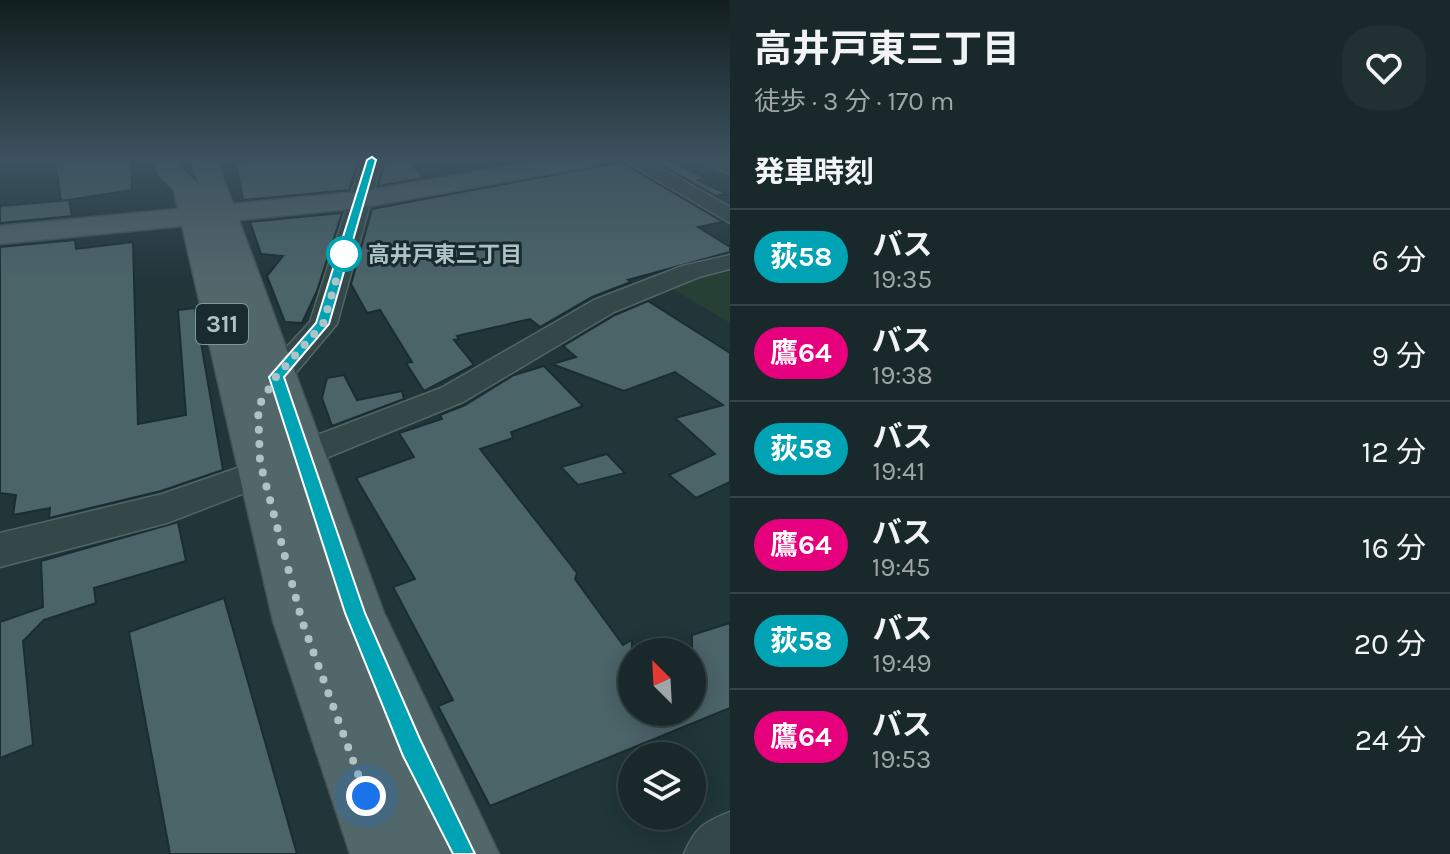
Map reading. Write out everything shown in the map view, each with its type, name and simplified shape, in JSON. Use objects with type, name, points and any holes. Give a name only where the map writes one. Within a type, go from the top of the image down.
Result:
[{"type":"main road","points":[[0,235],[124,200]]},
{"type":"main road","name":"311","points":[[203,200],[275,463],[302,621],[387,854]]},
{"type":"main road","name":"311","points":[[205,200],[276,377],[275,463],[355,613],[411,748],[462,854]]},
{"type":"street","points":[[276,377],[323,324],[359,200]]},
{"type":"street","points":[[702,200],[730,216]]},
{"type":"street","points":[[0,550],[167,508],[452,395],[604,306],[691,271],[730,262]]},
{"type":"street","points":[[713,854],[730,840]]},
{"type":"green space","points":[[730,269],[730,323],[671,288],[700,275]]},
{"type":"building","points":[[69,200],[72,216],[0,223],[0,206]]},
{"type":"building","points":[[420,200],[685,200],[723,222],[698,227],[730,247],[730,252],[628,280],[631,282],[592,297],[540,327],[530,319],[457,336],[459,339],[454,340],[474,365],[424,391],[406,363],[412,362],[380,310],[367,313],[351,284],[372,209]]},
{"type":"building","points":[[342,213],[317,291],[302,323],[285,322],[267,276],[283,256],[261,254],[250,222]]},
{"type":"building","points":[[75,240],[76,249],[133,242],[138,424],[186,415],[178,310],[195,308],[223,470],[161,491],[49,518],[50,508],[13,515],[16,495],[0,493],[0,247]]},
{"type":"building","points":[[648,301],[730,353],[730,482],[696,498],[669,475],[715,454],[675,418],[723,405],[675,372],[624,391],[552,364],[576,357],[563,346],[615,315]]},
{"type":"building","points":[[544,366],[583,406],[511,432],[513,438],[480,449],[577,573],[575,579],[618,638],[618,726],[686,726],[647,742],[618,742],[618,754],[490,806],[438,706],[453,700],[393,587],[415,579],[356,478],[414,457],[399,433],[442,419],[440,415],[465,405],[514,375]]},
{"type":"building","points":[[344,375],[357,400],[402,391],[404,399],[332,426],[322,398],[327,378]]},
{"type":"building","points":[[607,454],[625,473],[578,485],[561,467]]},
{"type":"building","points":[[178,522],[186,561],[94,588],[96,603],[44,620],[23,641],[33,745],[0,758],[0,622],[43,607],[41,561]]},
{"type":"building","points":[[224,598],[297,854],[170,854],[129,632]]},
{"type":"building","points":[[730,623],[730,708],[706,718],[706,638],[692,638],[692,635]]},
{"type":"bus line","name":"荻58","points":[[359,200],[323,324],[276,377],[355,613],[411,748],[462,854]]},
{"type":"place","name":"高井戸東三丁目","points":[[344,254]]},
{"type":"route","points":[[344,254],[323,324],[276,377],[258,407],[260,462],[302,621],[366,796]]}]
